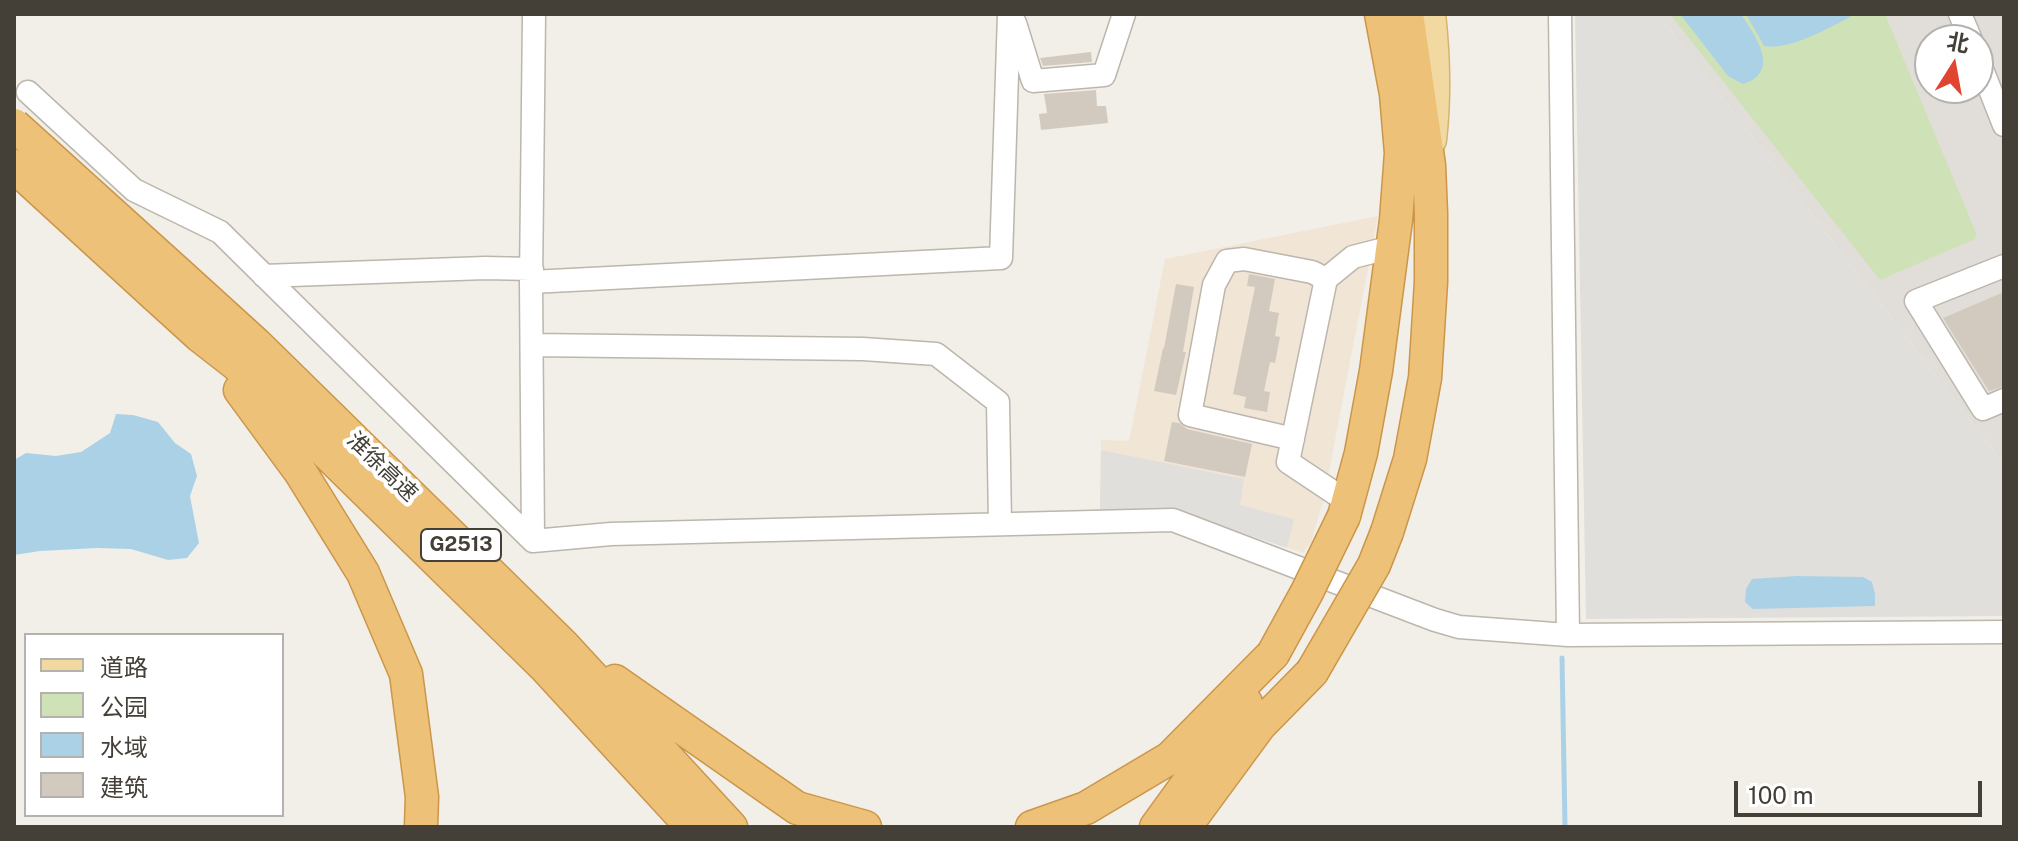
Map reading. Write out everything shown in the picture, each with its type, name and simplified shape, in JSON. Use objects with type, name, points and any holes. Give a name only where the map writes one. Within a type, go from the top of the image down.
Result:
[{"type":"highway","points":[[1216,827],[1249,761],[1312,672],[1374,565],[1410,459],[1425,378],[1431,282],[1431,214],[1396,94],[1381,14]]},
{"type":"highway","points":[[1156,827],[1242,710],[1307,592],[1346,509],[1361,453],[1376,371],[1396,220],[1415,159],[1407,14]]},
{"type":"highway","name":"淮徐高速","points":[[14,125],[168,285],[200,336],[236,364],[544,666],[692,827]]},
{"type":"highway","name":"淮徐高速","points":[[14,167],[168,285],[256,344],[564,646],[731,827]]},
{"type":"highway","points":[[200,336],[301,473],[363,573],[406,674],[422,797],[421,827]]},
{"type":"highway","points":[[564,646],[797,808],[865,827]]},
{"type":"highway","points":[[1032,827],[1086,808],[1170,758],[1273,654]]},
{"type":"highway","points":[[1185,827],[1260,725],[1312,672]]},
{"type":"main road","points":[[1366,14],[1415,159]]},
{"type":"main road","points":[[1415,159],[1436,100],[1431,14]]},
{"type":"street","points":[[533,541],[534,14]]},
{"type":"street","points":[[264,276],[485,268],[532,276],[1001,258],[1011,14]]},
{"type":"street","points":[[1011,14],[1033,81],[1104,75],[1124,14]]},
{"type":"street","points":[[1560,14],[1568,635]]},
{"type":"street","points":[[21,85],[134,190],[220,232],[533,541],[611,534],[1173,520],[1459,627],[1568,635],[2004,632]]},
{"type":"street","points":[[14,167],[21,85]]},
{"type":"street","points":[[1994,100],[2004,125]]},
{"type":"street","points":[[1346,509],[1288,462],[1326,279],[1353,257],[1392,247]]},
{"type":"street","points":[[1293,439],[1190,415],[1214,285],[1227,261],[1244,259],[1312,272],[1326,279]]},
{"type":"street","points":[[2004,266],[1916,301],[1983,409],[2004,400]]},
{"type":"street","points":[[532,345],[863,349],[936,354],[998,402],[1000,524]]},
{"type":"shaded area","points":[[1575,14],[1658,14],[2004,464],[2004,616],[1586,619]]},
{"type":"shaded area","points":[[1658,14],[2004,14],[2004,464]]},
{"type":"shaded area","points":[[1378,216],[1324,498],[1311,542],[1303,553],[1179,512],[1100,510],[1101,440],[1129,441],[1165,259]]},
{"type":"shaded area","points":[[1101,450],[1244,479],[1240,505],[1294,519],[1287,548],[1179,512],[1100,510]]},
{"type":"green space","points":[[1670,14],[1885,14],[1914,84],[1914,104],[1922,104],[1976,233],[1975,239],[1880,280]]},
{"type":"water","points":[[1680,14],[1741,14],[1760,46],[1761,71],[1743,84],[1728,76]]},
{"type":"water","points":[[1746,14],[1852,14],[1808,38],[1774,47],[1764,46]]},
{"type":"water","points":[[116,414],[158,422],[175,443],[191,454],[197,476],[190,496],[199,543],[187,558],[168,560],[131,549],[97,548],[14,555],[14,460],[26,453],[56,456],[81,452],[110,433]]},
{"type":"water","points":[[1863,577],[1872,582],[1875,606],[1753,609],[1745,602],[1746,589],[1752,579]]},
{"type":"building","points":[[1091,52],[1092,62],[1043,66],[1040,58]]},
{"type":"building","points":[[1096,90],[1097,106],[1106,106],[1108,123],[1041,130],[1039,114],[1047,113],[1044,94]]},
{"type":"building","points":[[1249,274],[1275,279],[1269,311],[1279,313],[1275,336],[1280,337],[1275,363],[1270,362],[1264,391],[1270,392],[1267,412],[1244,408],[1246,397],[1233,394],[1255,287],[1247,286]]},
{"type":"building","points":[[1176,284],[1194,287],[1183,352],[1186,352],[1176,395],[1154,391]]},
{"type":"building","points":[[2004,292],[2004,386],[1989,391],[1943,318]]},
{"type":"building","points":[[1172,422],[1187,429],[1252,444],[1245,477],[1164,461]]},
{"type":"waterway","points":[[1562,658],[1565,827]]}]
